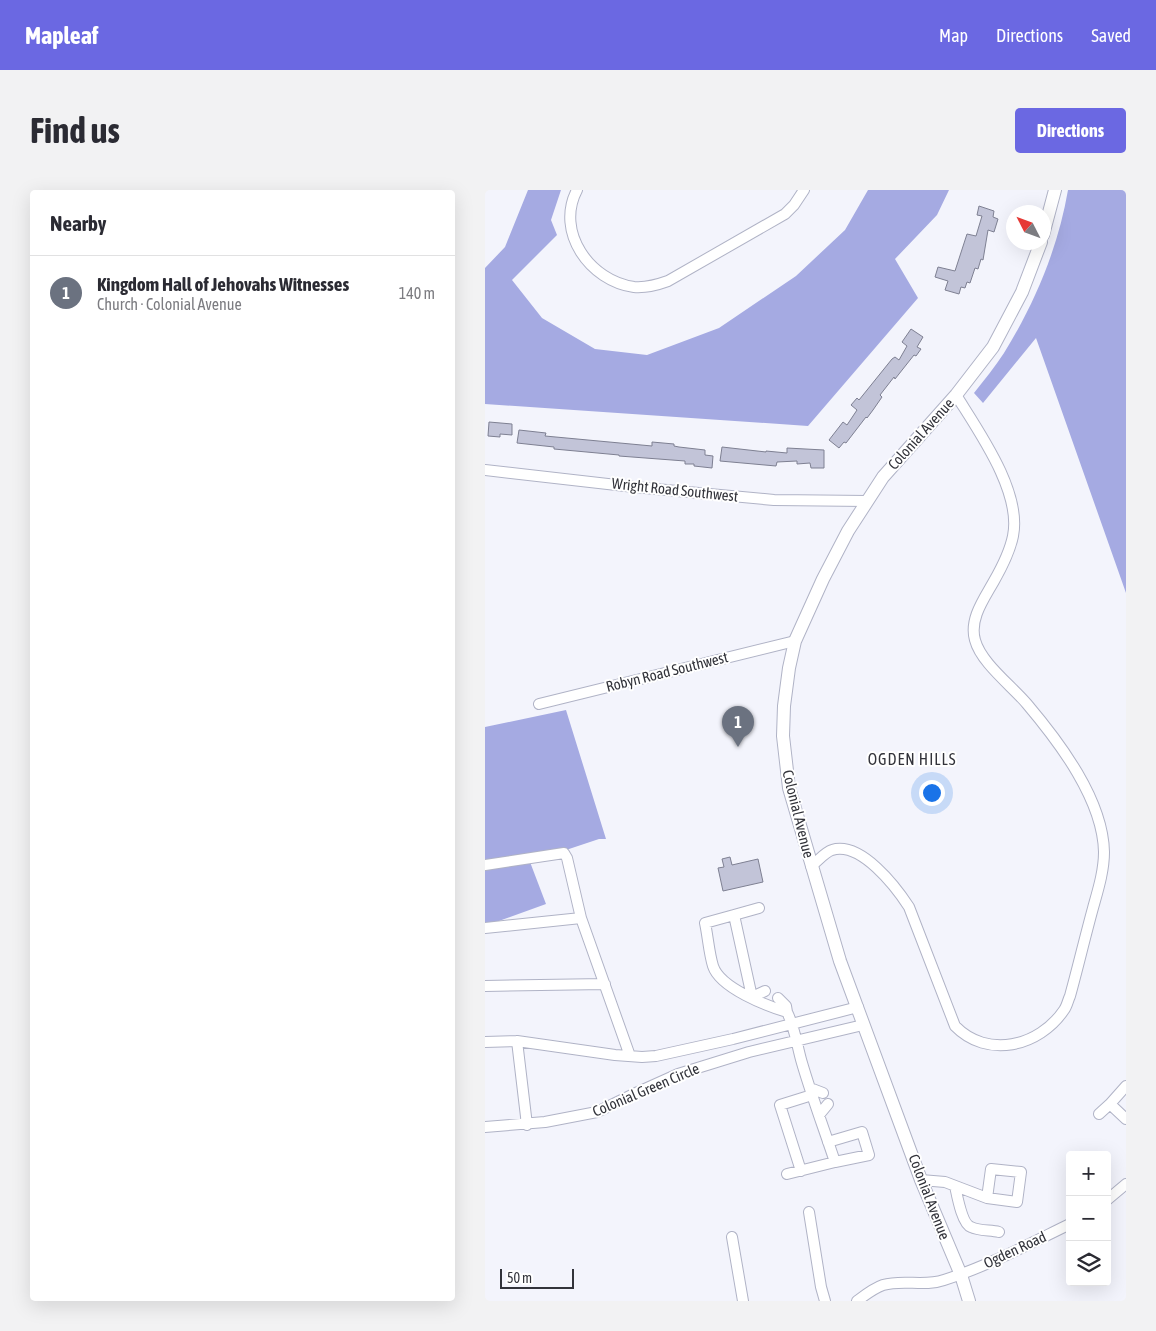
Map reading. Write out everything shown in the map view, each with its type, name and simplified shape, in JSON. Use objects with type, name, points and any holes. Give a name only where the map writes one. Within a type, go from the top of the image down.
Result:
[{"type":"main road","points":[[1051,205],[1055,190]]},
{"type":"main road","name":"Colonial Avenue","points":[[969,1301],[961,1275],[921,1180],[863,1025],[840,961],[811,866],[789,788],[783,736],[785,697],[795,641],[823,579],[848,531],[900,456],[956,395],[993,347],[1028,279],[1038,250]]},
{"type":"street","points":[[576,192],[570,219],[572,234],[582,255],[590,265],[609,279],[620,284],[647,287],[668,282],[785,214],[804,190]]},
{"type":"street","points":[[811,866],[832,850],[845,850],[866,859],[886,876],[909,907],[955,1026],[963,1035],[973,1040],[993,1045],[1017,1044],[1034,1037],[1051,1025],[1065,1010],[1101,877],[1104,853],[1102,834],[1095,806],[1087,788],[1044,725],[1027,703],[983,657],[975,642],[973,628],[979,606],[1008,553],[1014,534],[1014,511],[1011,495],[1001,472],[956,395]]},
{"type":"street","name":"Wright Road Southwest","points":[[485,470],[774,500],[867,501]]},
{"type":"street","name":"Robyn Road Southwest","points":[[539,704],[795,641]]},
{"type":"street","points":[[485,865],[564,853],[567,858],[581,918],[630,1056]]},
{"type":"street","points":[[759,908],[705,924],[713,967],[719,977],[729,985],[771,1007],[787,1012]]},
{"type":"street","points":[[734,915],[752,998]]},
{"type":"street","points":[[485,928],[581,918]]},
{"type":"street","points":[[485,986],[605,984]]},
{"type":"street","points":[[752,998],[765,991]]},
{"type":"street","points":[[778,998],[786,1006],[793,1023],[795,1041],[835,1162]]},
{"type":"street","name":"Colonial Green Circle","points":[[485,1042],[517,1041],[615,1055],[656,1056],[857,1008]]},
{"type":"street","name":"Colonial Green Circle","points":[[485,1127],[527,1124],[597,1112],[678,1074],[749,1052],[863,1025]]},
{"type":"street","points":[[517,1041],[527,1124]]},
{"type":"street","points":[[1099,1114],[1126,1086]]},
{"type":"street","points":[[801,1170],[780,1105],[811,1092],[823,1093]]},
{"type":"street","points":[[819,1115],[828,1104]]},
{"type":"street","points":[[1110,1104],[1126,1119]]},
{"type":"street","points":[[787,1174],[869,1155],[862,1132],[828,1142]]},
{"type":"street","points":[[921,1180],[945,1182],[987,1198],[1017,1202],[1021,1172],[991,1169],[987,1198]]},
{"type":"street","points":[[1111,1197],[1126,1184]]},
{"type":"street","points":[[955,1186],[966,1225],[999,1232]]},
{"type":"street","points":[[809,1212],[825,1301]]},
{"type":"street","name":"Ogden Road","points":[[857,1301],[877,1287],[884,1285],[941,1282],[961,1275],[1066,1226]]},
{"type":"street","points":[[732,1237],[743,1301]]},
{"type":"shaded area","points":[[528,190],[561,190],[551,220],[557,235],[512,280],[542,318],[595,349],[647,355],[719,328],[796,276],[845,230],[868,190],[949,190],[937,215],[895,259],[918,298],[808,426],[485,404],[485,268],[505,247]]},
{"type":"shaded area","points":[[1068,190],[1126,190],[1126,593],[1036,338],[983,403],[974,393],[1004,353],[1026,315],[1052,254]]},
{"type":"shaded area","points":[[566,710],[606,839],[599,839],[530,862],[546,904],[485,926],[485,727]]},
{"type":"building","points":[[979,206],[994,211],[993,217],[998,219],[994,232],[988,230],[983,260],[981,259],[978,269],[975,268],[970,283],[967,282],[965,288],[961,287],[959,294],[945,290],[948,281],[935,277],[938,267],[955,271],[967,234],[976,236],[982,216],[977,215]]},
{"type":"building","points":[[911,329],[923,337],[917,347],[921,349],[895,379],[894,377],[880,395],[882,397],[867,418],[846,443],[844,442],[839,448],[829,440],[843,422],[847,425],[857,410],[851,405],[857,398],[859,400],[892,359],[895,357],[899,360],[907,346],[902,342]]},
{"type":"building","points":[[489,422],[512,424],[512,435],[488,436]]},
{"type":"building","points":[[519,430],[546,433],[545,436],[652,446],[652,442],[705,450],[705,455],[713,456],[712,468],[685,464],[685,461],[619,456],[517,443]]},
{"type":"building","points":[[722,447],[787,453],[787,448],[824,450],[824,468],[811,468],[810,463],[797,464],[797,461],[777,462],[776,466],[720,461]]},
{"type":"building","points":[[730,857],[732,865],[758,859],[763,882],[723,891],[718,868],[724,867],[722,859]]},
{"type":"place","name":"Kingdom Hall of Jehovahs Witnesses","points":[[738,747]]},
{"type":"district","name":"OGDEN HILLS","points":[[912,759]]}]
